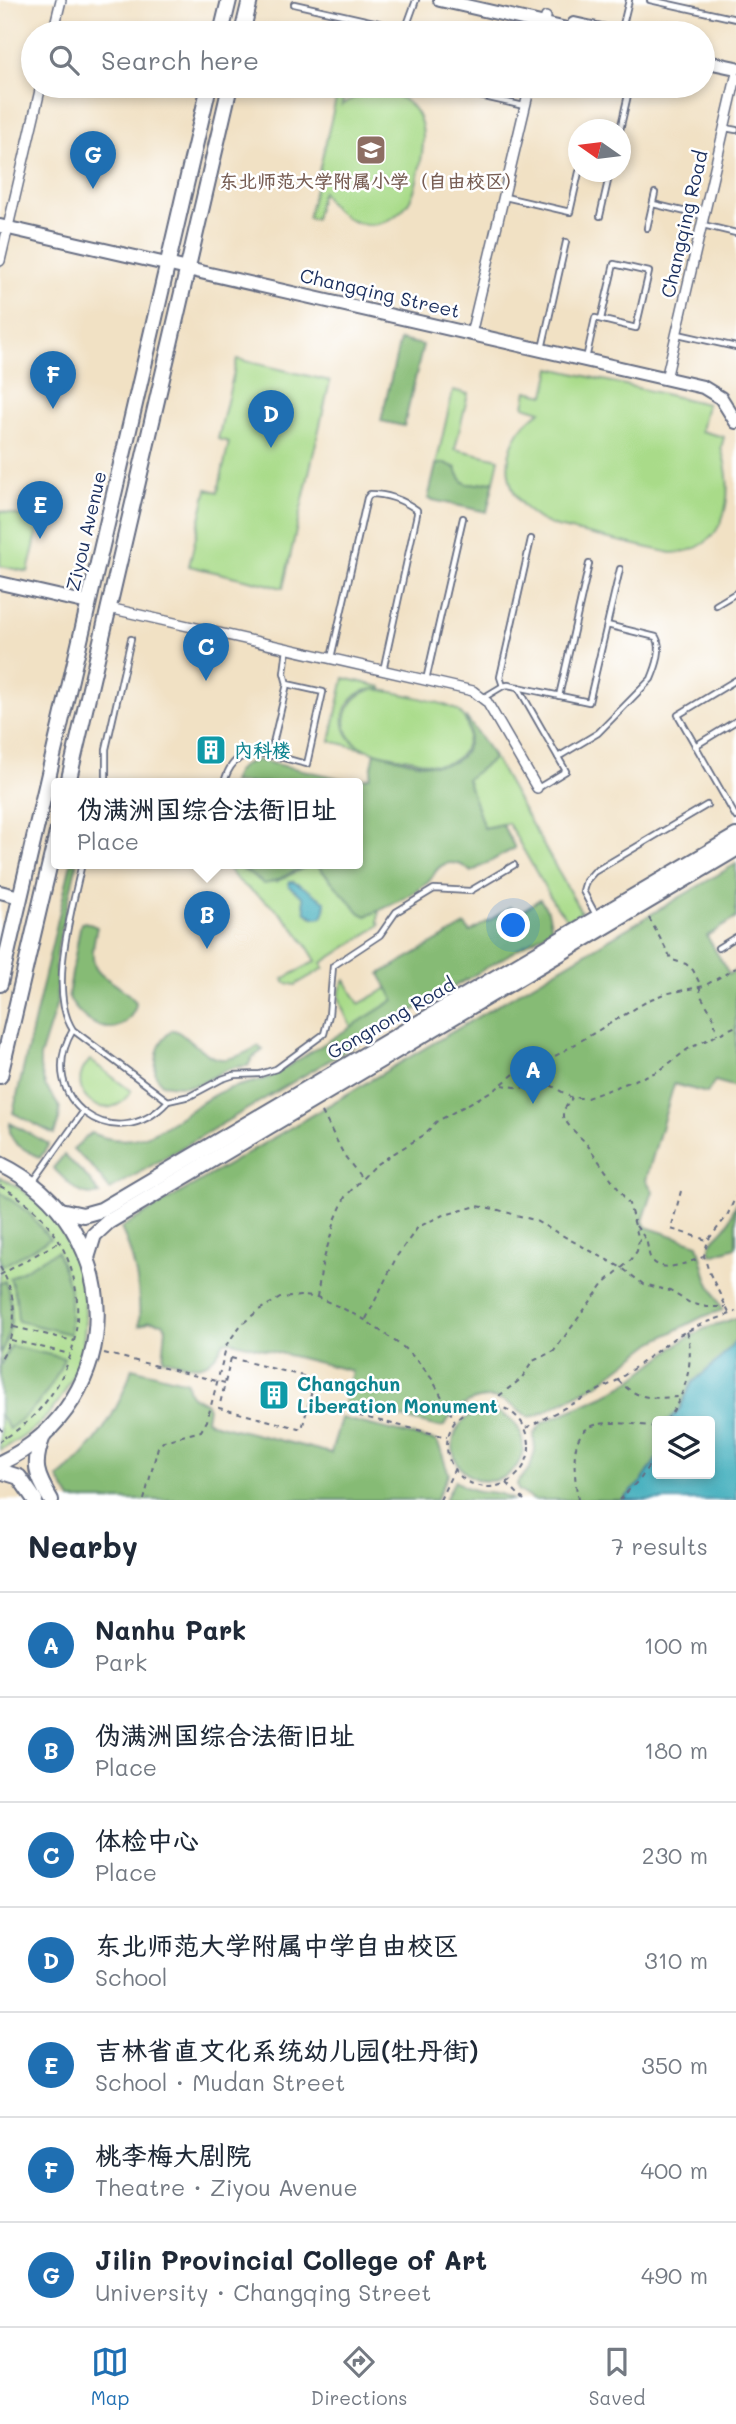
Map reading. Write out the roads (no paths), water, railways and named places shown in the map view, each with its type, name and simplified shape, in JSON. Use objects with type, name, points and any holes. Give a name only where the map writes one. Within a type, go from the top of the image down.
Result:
[{"type":"main road","points":[[224,21],[229,0]]},
{"type":"main road","points":[[245,21],[250,0]]},
{"type":"main road","name":"Ziyou Avenue","points":[[0,984],[206,98]]},
{"type":"main road","name":"Ziyou Avenue","points":[[69,778],[227,98]]},
{"type":"main road","name":"Gongnong Road","points":[[60,1210],[83,1215],[102,1210],[736,836]]},
{"type":"main road","name":"Gongnong Road","points":[[88,1258],[94,1235],[108,1222],[736,849]]},
{"type":"main road","points":[[0,1076],[51,859]]},
{"type":"main road","points":[[0,1163],[33,1183],[60,1210],[76,1232],[88,1258],[97,1298],[93,1350],[74,1399],[43,1435],[26,1449],[0,1463]]},
{"type":"main road","points":[[43,1435],[36,1456],[36,1467],[38,1478],[51,1500]]},
{"type":"main road","points":[[0,1471],[19,1477],[35,1500]]},
{"type":"street","points":[[56,21],[61,0]]},
{"type":"street","points":[[440,0],[527,21]]},
{"type":"street","points":[[470,0],[532,21]]},
{"type":"street","points":[[715,57],[736,61]]},
{"type":"street","points":[[715,64],[736,68]]},
{"type":"street","name":"Changqing Road","points":[[666,379],[736,77]]},
{"type":"street","points":[[0,261],[4,227],[38,98]]},
{"type":"street","points":[[471,334],[527,98]]},
{"type":"street","name":"Changqing Street","points":[[4,227],[704,387],[721,398],[736,422]]},
{"type":"street","points":[[0,583],[89,603]]},
{"type":"street","points":[[109,608],[472,691],[483,698],[537,788]]},
{"type":"street","points":[[0,892],[20,897]]},
{"type":"lane","points":[[409,21],[416,0]]},
{"type":"lane","points":[[624,21],[629,0]]},
{"type":"lane","points":[[650,0],[736,19]]},
{"type":"lane","points":[[294,4],[364,21]]},
{"type":"lane","points":[[489,98],[525,106]]},
{"type":"lane","points":[[622,119],[627,98]]},
{"type":"lane","points":[[724,127],[736,130]]},
{"type":"lane","points":[[503,197],[570,212],[577,182]]},
{"type":"lane","points":[[600,216],[608,182]]},
{"type":"lane","points":[[647,228],[655,193]]},
{"type":"lane","points":[[653,204],[736,233]]},
{"type":"lane","points":[[542,350],[566,242]]},
{"type":"lane","points":[[586,360],[596,318],[636,328],[649,272],[614,264],[601,319]]},
{"type":"lane","points":[[677,334],[736,347]]},
{"type":"lane","points":[[330,659],[367,498],[370,494],[376,494],[399,499],[417,510],[417,514],[383,671]]},
{"type":"lane","points":[[426,681],[463,517]]},
{"type":"lane","points":[[503,686],[500,677],[531,539]]},
{"type":"lane","points":[[559,696],[589,564]]},
{"type":"lane","points":[[483,698],[503,686],[589,702],[620,569]]},
{"type":"lane","points":[[716,605],[736,593]]},
{"type":"lane","points":[[558,757],[598,733],[654,673],[660,647],[656,637],[607,625]]},
{"type":"lane","points":[[106,778],[106,750],[131,639]]},
{"type":"lane","points":[[270,756],[287,684],[284,673],[287,649]]},
{"type":"lane","points":[[736,680],[678,715],[736,817]]},
{"type":"lane","points":[[225,778],[233,760],[253,753],[307,764],[323,692],[287,684]]},
{"type":"lane","points":[[518,687],[566,771],[537,788]]},
{"type":"lane","points":[[695,746],[736,721]]},
{"type":"lane","points":[[598,918],[583,891],[586,881],[594,872],[707,805]]},
{"type":"lane","points":[[73,1030],[64,1048],[61,1069],[71,1098],[83,1112],[103,1123],[124,1125],[144,1121],[168,1101],[190,1096],[222,1079],[276,1069],[324,1034],[329,1015],[333,966],[380,935],[396,912],[434,889],[470,891],[514,865]]},
{"type":"lane","points":[[81,869],[63,964],[65,1013],[73,1030],[168,1101]]},
{"type":"lane","points":[[718,948],[736,937]]},
{"type":"lane","points":[[33,1183],[83,1112]]},
{"type":"water","points":[[290,881],[325,901],[322,917],[316,918],[306,913],[303,897],[289,886]]},
{"type":"water","points":[[736,1340],[736,1500],[623,1500],[643,1480],[652,1466],[652,1479],[715,1479],[715,1416],[674,1416],[692,1383],[719,1360]]},
{"type":"place","name":"东北师范大学附属小学（自由校区）","points":[[371,150]]},
{"type":"place","name":"Jilin Provincial College of Art","points":[[93,189]]},
{"type":"place","name":"桃李梅大剧院","points":[[53,409]]},
{"type":"place","name":"东北师范大学附属中学自由校区","points":[[271,448]]},
{"type":"place","name":"吉林省直文化系统幼儿园(牡丹街)","points":[[40,539]]},
{"type":"place","name":"体检中心","points":[[206,681]]},
{"type":"place","name":"内科楼","points":[[211,750]]},
{"type":"place","name":"伪满洲国综合法衙旧址","points":[[207,949]]},
{"type":"place","name":"Nanhu Park","points":[[533,1104]]},
{"type":"place","name":"Changchun Liberation Monument","points":[[274,1395]]}]
